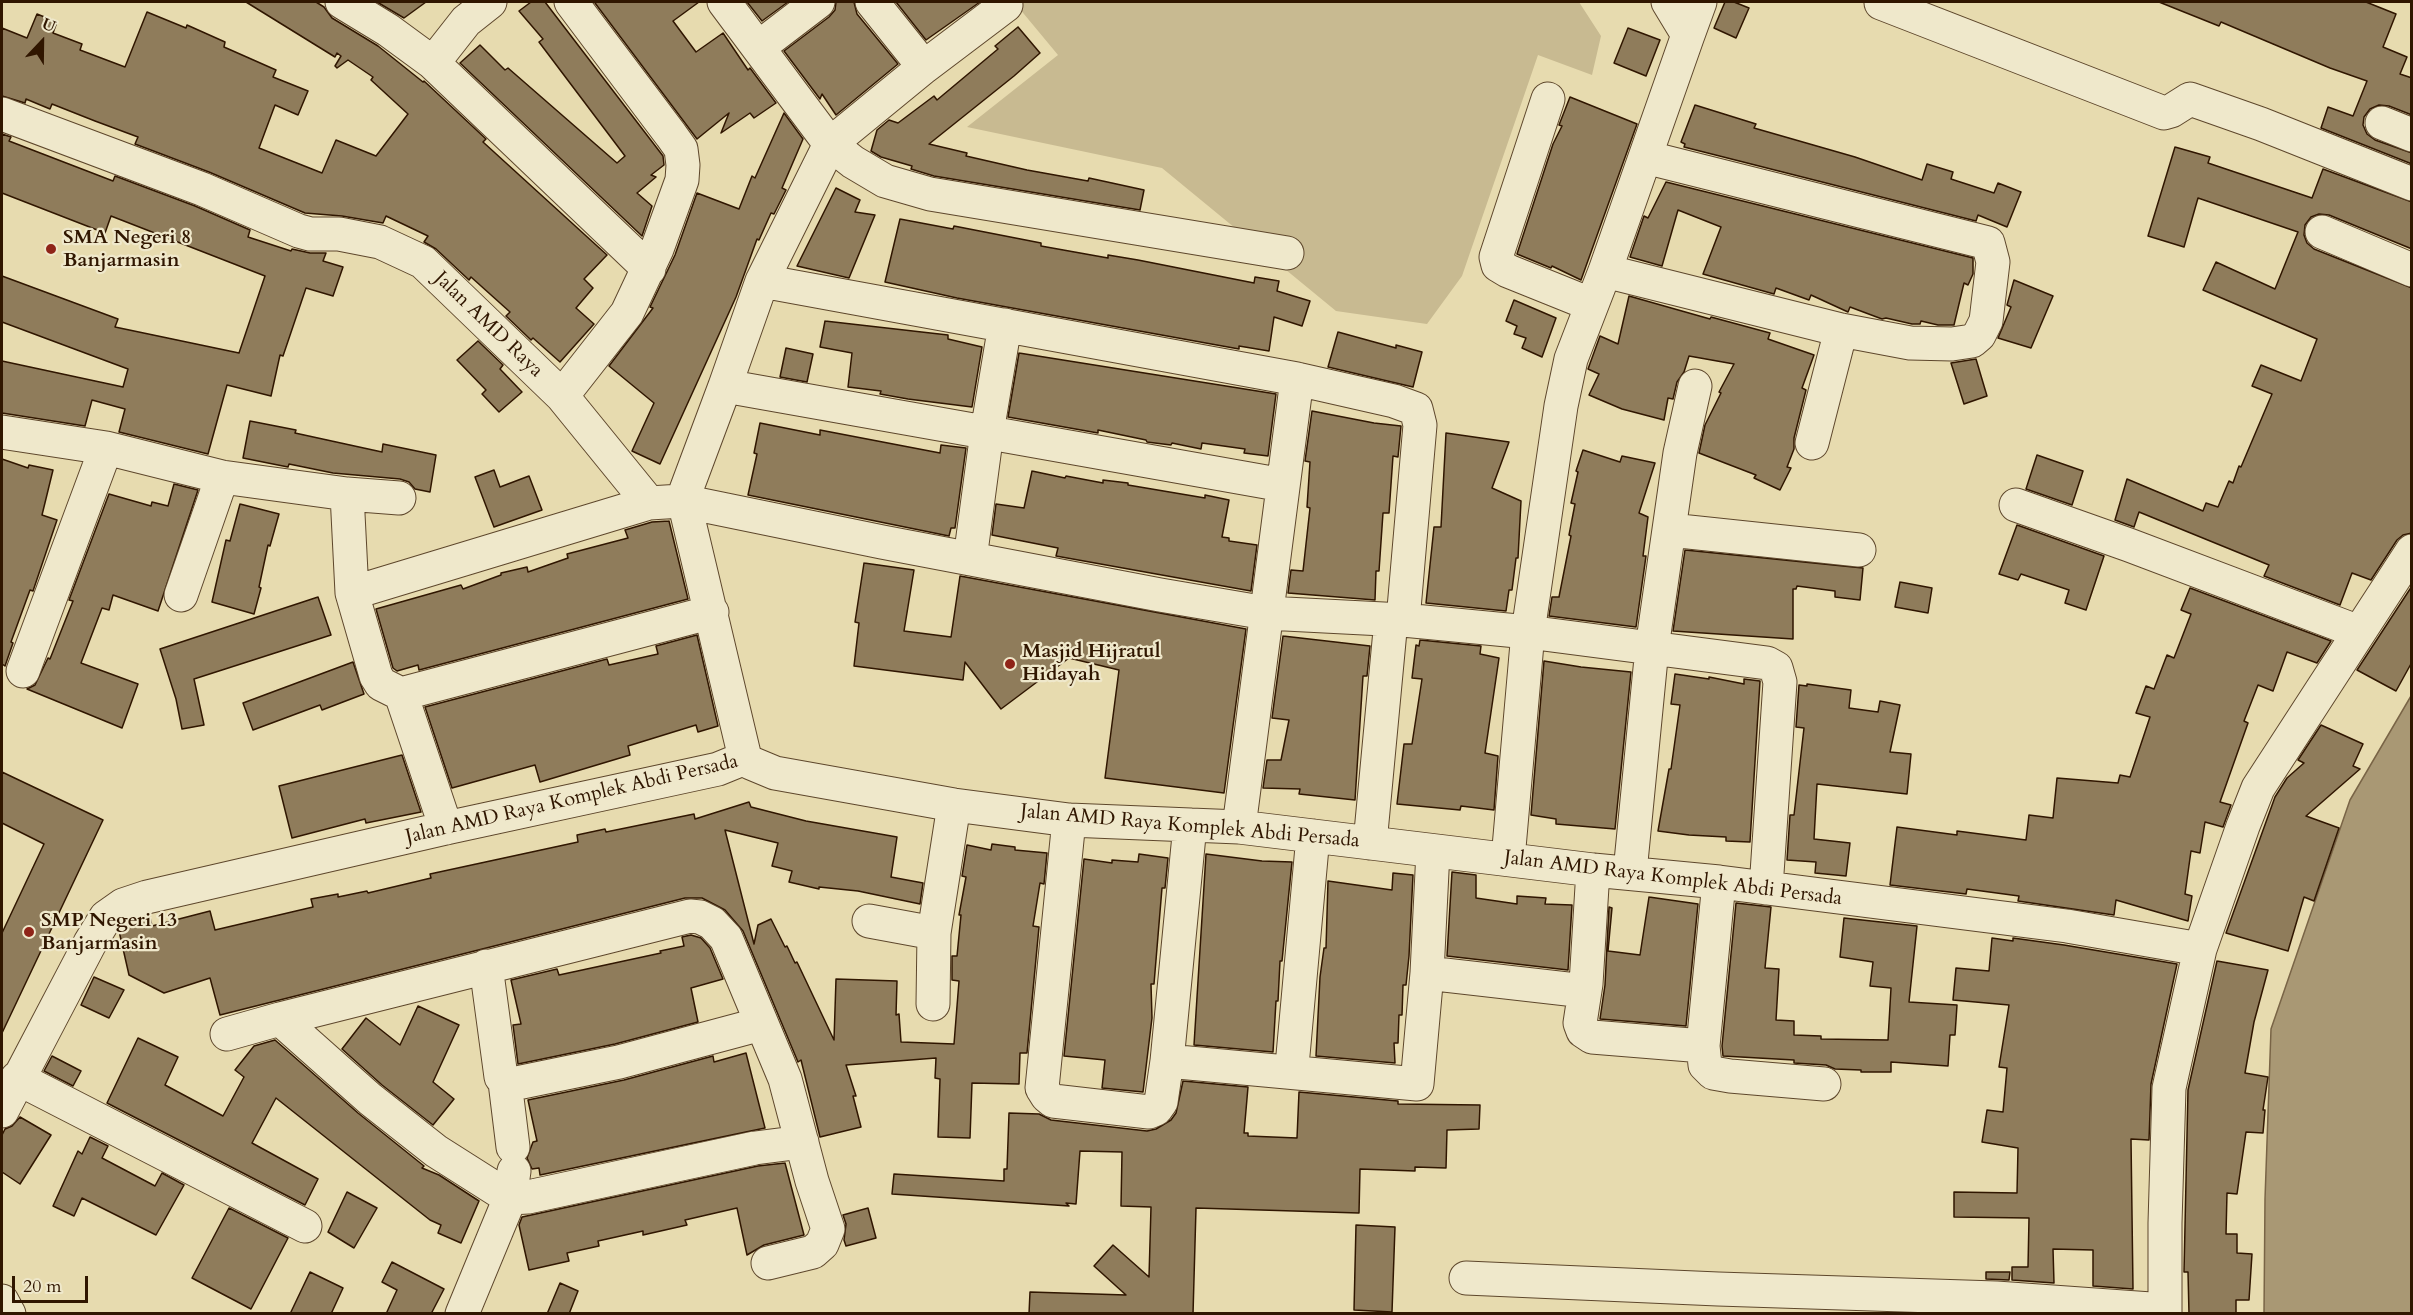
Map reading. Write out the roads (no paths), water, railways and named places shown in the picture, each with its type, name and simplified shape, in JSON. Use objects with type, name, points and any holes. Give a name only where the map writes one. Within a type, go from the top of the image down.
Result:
[{"type":"street","points":[[342,2],[388,30],[433,63],[649,268]]},
{"type":"street","points":[[562,396],[627,313],[649,268],[682,180],[683,165],[681,149],[571,2]]},
{"type":"street","points":[[724,2],[830,144],[853,162],[885,181],[930,194],[1287,253]]},
{"type":"street","points":[[759,47],[818,2]]},
{"type":"street","points":[[872,2],[924,67]]},
{"type":"street","points":[[1668,2],[1688,35]]},
{"type":"street","points":[[1508,860],[1528,632],[1561,406],[1571,359],[1590,304],[1605,271],[1701,2]]},
{"type":"street","points":[[1881,3],[2164,113],[2190,99],[2261,124],[2412,184]]},
{"type":"street","points":[[745,758],[712,612],[683,501],[762,281],[830,144],[924,67],[1006,5]]},
{"type":"street","points":[[433,63],[468,8]]},
{"type":"street","points":[[1548,99],[1496,257],[1498,265],[1508,270],[1590,304]]},
{"type":"street","name":"Jalan AMD Raya","points":[[2,114],[202,189],[299,231],[310,234],[339,234],[380,242],[423,262],[562,396],[649,503]]},
{"type":"street","points":[[2382,123],[2412,135]]},
{"type":"street","points":[[1605,271],[1841,330],[1910,343],[1952,344],[1972,340],[1979,335],[1986,321],[1994,262],[1988,243],[1976,238],[1645,157]]},
{"type":"street","points":[[2322,232],[2412,270]]},
{"type":"street","points":[[762,281],[1297,379],[1394,401],[1416,409],[1420,424],[1370,843]]},
{"type":"street","points":[[970,559],[987,432],[1005,325]]},
{"type":"street","points":[[1812,443],[1841,330]]},
{"type":"street","points":[[1239,827],[1297,379]]},
{"type":"street","points":[[725,386],[1282,485]]},
{"type":"street","points":[[1630,872],[1652,648],[1680,453],[1695,386]]},
{"type":"street","points":[[2,432],[106,448],[222,477],[347,494],[399,498]]},
{"type":"street","points":[[23,670],[106,448]]},
{"type":"street","points":[[181,594],[222,477]]},
{"type":"street","points":[[347,494],[352,593],[376,676],[381,684],[401,694],[712,612]]},
{"type":"street","points":[[352,593],[649,503],[683,501],[1160,596],[1266,613],[1397,620],[1528,632],[1757,661],[1776,668],[1780,682],[1766,888]]},
{"type":"street","points":[[2016,505],[2359,632]]},
{"type":"street","points":[[1670,530],[1859,550]]},
{"type":"street","points":[[1466,1278],[1996,1298],[2165,1312],[2169,1088],[2200,949],[2258,788],[2412,552]]},
{"type":"street","points":[[401,694],[447,828]]},
{"type":"street","name":"Jalan AMD Raya Komplek Abdi Persada","points":[[17,1078],[90,943],[106,917],[123,905],[447,828],[718,769],[745,758],[775,773],[954,805],[1069,820],[1239,827],[1593,870],[1719,882],[2067,926],[2200,949]]},
{"type":"street","points":[[933,1004],[934,933],[954,805]]},
{"type":"street","points":[[1069,820],[1042,1088],[1053,1101],[1149,1112],[1156,1109],[1161,1102],[1167,1061],[1190,825]]},
{"type":"street","points":[[1293,1056],[1313,836]]},
{"type":"street","points":[[1167,1061],[1417,1084],[1427,973],[1433,851]]},
{"type":"street","points":[[1593,870],[1586,984],[1580,1023],[1583,1031],[1592,1037],[1703,1046]]},
{"type":"street","points":[[1719,882],[1703,1046],[1705,1065],[1713,1073],[1730,1077],[1824,1084]]},
{"type":"street","points":[[227,1034],[486,966],[690,916],[700,917],[712,923],[726,938],[785,1079],[812,1181],[828,1229],[822,1244],[813,1252],[768,1263]]},
{"type":"street","points":[[869,921],[934,933]]},
{"type":"street","points":[[462,1313],[512,1172],[505,1082],[501,1077],[486,966]]},
{"type":"street","points":[[1427,973],[1576,990],[1586,984]]},
{"type":"street","points":[[280,1019],[370,1099],[436,1151],[512,1172],[528,1197],[756,1148],[802,1142]]},
{"type":"street","points":[[505,1082],[517,1083],[618,1062],[761,1024]]},
{"type":"street","points":[[2,1112],[17,1078],[305,1226]]},
{"type":"street","points":[[2,1301],[9,1314]]},
{"type":"place","name":"SMA Negeri 8 Banjarmasin","points":[[51,249]]},
{"type":"place","name":"Masjid Hijratul Hidayah","points":[[1010,664]]},
{"type":"place","name":"SMP Negeri 13 Banjarmasin","points":[[29,932]]}]
